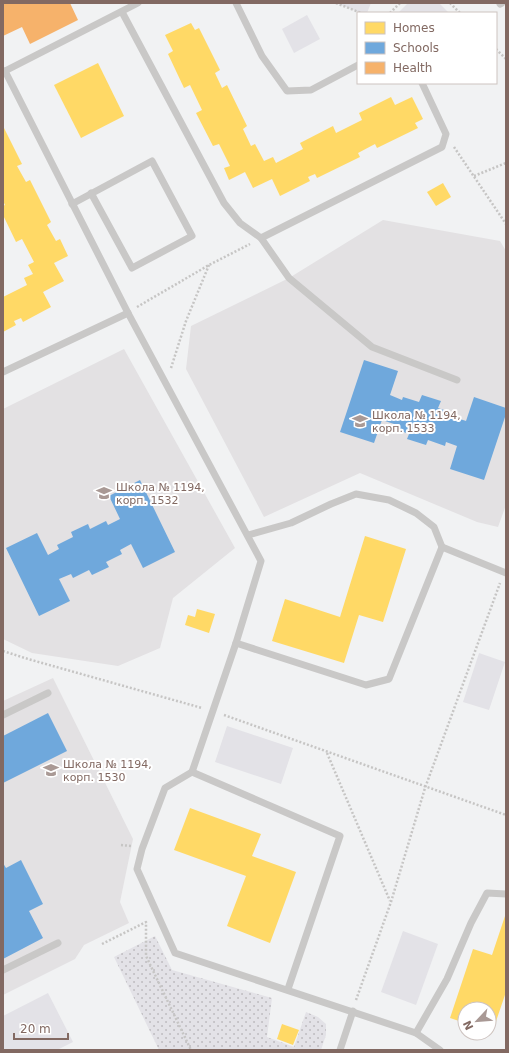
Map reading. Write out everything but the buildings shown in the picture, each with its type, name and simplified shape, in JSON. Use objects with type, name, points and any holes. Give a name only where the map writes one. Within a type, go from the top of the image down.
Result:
[{"type":"lane","points":[[138,3],[4,72],[128,313],[261,561],[236,643],[192,772],[165,788],[136,869],[175,953],[288,989],[416,1034],[440,1050]]},
{"type":"lane","points":[[236,3],[262,56],[287,91],[311,90],[357,66]]},
{"type":"lane","points":[[122,12],[224,203],[240,223],[261,238],[289,278],[372,347],[457,380]]},
{"type":"lane","points":[[261,238],[442,147],[446,134],[422,84]]},
{"type":"lane","points":[[72,204],[91,193],[152,161],[192,236],[132,268],[91,193]]},
{"type":"lane","points":[[3,372],[128,313]]},
{"type":"lane","points":[[236,643],[366,685],[389,679],[442,548],[434,527],[416,512],[390,500],[356,494],[291,523],[248,535]]},
{"type":"lane","points":[[442,548],[505,572]]},
{"type":"lane","points":[[3,715],[48,693]]},
{"type":"lane","points":[[192,772],[340,836],[288,989]]},
{"type":"lane","points":[[416,1034],[447,979],[471,923],[487,893],[506,894]]},
{"type":"lane","points":[[3,970],[58,942]]},
{"type":"lane","points":[[340,1050],[353,1011]]},
{"type":"path","points":[[336,3],[358,12]]},
{"type":"path","points":[[391,12],[400,3]]},
{"type":"path","points":[[450,3],[459,12]]},
{"type":"path","points":[[497,50],[506,59]]},
{"type":"path","points":[[446,134],[506,224]]},
{"type":"path","points":[[474,176],[506,164]]},
{"type":"path","points":[[128,313],[209,265],[261,238]]},
{"type":"path","points":[[166,384],[186,321],[209,265]]},
{"type":"path","points":[[353,1011],[391,902],[425,788],[505,572]]},
{"type":"path","points":[[327,752],[391,902]]},
{"type":"path","points":[[425,788],[506,815]]},
{"type":"path","points":[[121,845],[132,846]]},
{"type":"path","points":[[102,944],[146,922],[146,956],[191,1050]]},
{"type":"shaded area","points":[[336,3],[371,3],[367,12],[358,12]]},
{"type":"shaded area","points":[[408,3],[439,3],[448,12],[399,12]]},
{"type":"shaded area","points":[[307,15],[320,39],[294,53],[282,29]]},
{"type":"shaded area","name":"Школа № 1194, корп. 1533","points":[[383,220],[500,241],[506,251],[506,505],[498,527],[477,522],[360,473],[264,517],[186,369],[191,326],[289,278]]},
{"type":"shaded area","name":"Школа № 1194, корп. 1532","points":[[124,349],[235,548],[173,598],[160,648],[118,666],[32,653],[3,639],[3,409]]},
{"type":"shaded area","points":[[479,653],[505,662],[489,710],[463,702]]},
{"type":"shaded area","name":"Школа № 1194, корп. 1530","points":[[53,678],[133,839],[120,902],[129,923],[84,945],[75,959],[3,995],[3,701]]},
{"type":"shaded area","points":[[227,726],[293,748],[281,784],[215,762]]},
{"type":"shaded area","points":[[403,931],[438,944],[416,1005],[381,992]]},
{"type":"shaded area","points":[[155,936],[172,970],[272,998],[267,1037],[294,1047],[306,1012],[318,1017],[326,1024],[326,1035],[321,1050],[159,1050],[114,957]]},
{"type":"shaded area","points":[[48,993],[73,1042],[57,1050],[3,1050],[3,1016]]},
{"type":"place","name":"Школа № 1194, корп. 1533","points":[[360,421]]},
{"type":"place","name":"Школа № 1194, корп. 1532","points":[[104,493]]},
{"type":"place","name":"Школа № 1194, корп. 1530","points":[[51,770]]}]
